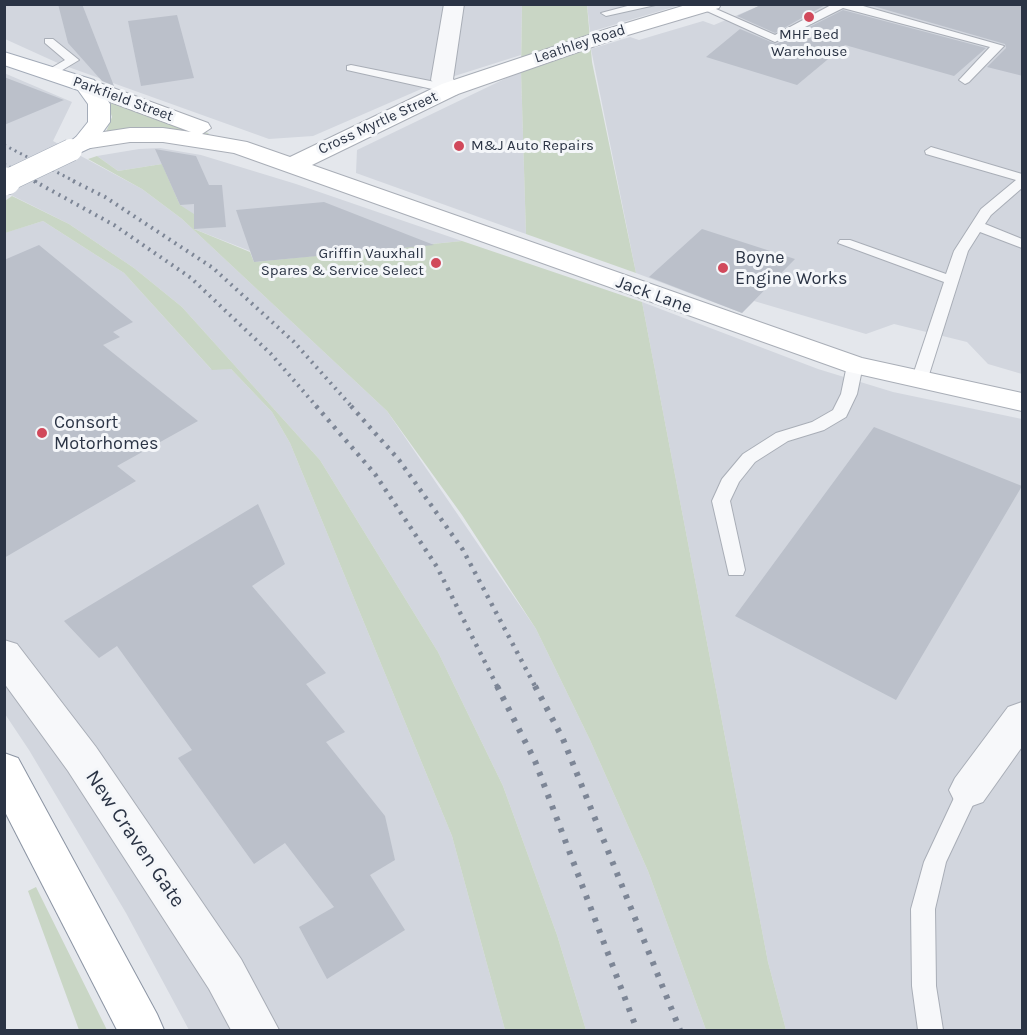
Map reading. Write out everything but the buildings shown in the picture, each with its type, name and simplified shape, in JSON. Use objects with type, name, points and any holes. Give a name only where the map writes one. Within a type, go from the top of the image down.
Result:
[{"type":"main road","name":"Leathley Road","points":[[450,89],[593,40],[708,6]]},
{"type":"main road","name":"Parkfield Street","points":[[4,58],[86,85],[206,130],[239,147],[293,165]]},
{"type":"main road","points":[[78,146],[99,122],[99,104],[86,85]]},
{"type":"main road","name":"Cross Myrtle Street","points":[[293,165],[450,89]]},
{"type":"main road","name":"Parkfield Street","points":[[4,182],[78,146],[130,135],[163,135],[239,147]]},
{"type":"main road","name":"Jack Lane","points":[[293,165],[855,365],[919,381],[1023,402]]},
{"type":"main road","points":[[4,770],[141,1030]]},
{"type":"street","name":"Cross Myrtle Street","points":[[450,89],[442,80],[454,4]]},
{"type":"street","name":"New Craven Gate","points":[[4,654],[82,759],[225,974],[256,1030]]},
{"type":"street","points":[[969,790],[1023,718]]},
{"type":"lane","points":[[606,13],[655,4]]},
{"type":"lane","points":[[708,6],[775,39],[842,4],[998,46],[965,80]]},
{"type":"lane","points":[[49,41],[74,60],[50,73]]},
{"type":"lane","points":[[351,68],[450,89]]},
{"type":"lane","points":[[931,151],[1023,180]]},
{"type":"lane","points":[[919,381],[962,251],[986,213],[1023,180]]},
{"type":"lane","points":[[977,226],[1023,244]]},
{"type":"lane","points":[[845,243],[951,280]]},
{"type":"lane","points":[[736,570],[721,501],[731,479],[749,458],[782,437],[818,426],[840,413],[849,394],[855,365]]},
{"type":"lane","points":[[930,1030],[924,986],[923,909],[935,862],[969,790]]},
{"type":"shaded area","points":[[587,4],[680,5],[590,32]]},
{"type":"shaded area","points":[[5,5],[522,5],[521,55],[442,80],[313,136],[269,139],[60,64],[5,39]]},
{"type":"shaded area","points":[[761,5],[1022,5],[1022,374],[988,364],[967,342],[894,324],[866,334],[754,301],[742,313],[636,273],[591,49],[630,37],[639,40],[703,21],[714,25]]},
{"type":"shaded area","points":[[521,71],[526,234],[356,173],[357,150]]},
{"type":"shaded area","points":[[4,73],[72,102],[53,141],[142,189],[182,219],[387,411],[536,629],[590,740],[648,871],[706,1030],[586,1030],[557,935],[503,786],[438,652],[320,460],[182,307],[134,268],[69,224],[5,192]]},
{"type":"shaded area","points":[[160,148],[201,155],[296,184],[462,241],[254,262],[250,251],[194,229],[180,205],[162,164],[118,171],[97,156]]},
{"type":"shaded area","points":[[43,221],[124,273],[211,369],[231,369],[272,412],[290,443],[452,836],[505,1030],[189,1030],[126,913],[29,750],[5,714],[4,233]]},
{"type":"shaded area","points":[[642,302],[818,369],[893,392],[1022,419],[1022,1030],[786,1030],[768,962]]},
{"type":"green space","points":[[522,5],[587,5],[592,62],[636,273],[526,234],[521,71]]},
{"type":"green space","points":[[106,99],[209,134],[106,132],[112,117]]},
{"type":"green space","points":[[97,156],[118,171],[162,164],[180,205],[194,214],[194,229],[250,252],[254,262],[462,241],[642,302],[768,962],[786,1030],[706,1030],[648,871],[590,740],[536,629],[462,515],[387,411],[182,219],[142,189],[88,159]]},
{"type":"green space","points":[[12,196],[69,224],[134,268],[182,307],[320,460],[438,652],[503,786],[557,935],[586,1030],[505,1030],[452,836],[290,443],[272,412],[231,369],[212,370],[124,273],[43,221],[5,233],[5,201]]},
{"type":"green space","points":[[36,887],[107,1030],[79,1030],[28,891]]},
{"type":"railway","points":[[4,145],[76,182]]},
{"type":"railway","points":[[4,164],[37,182]]},
{"type":"railway","points":[[34,181],[114,225],[191,278],[271,354],[317,407]]},
{"type":"railway","points":[[73,181],[105,197],[213,268],[294,342],[352,407]]},
{"type":"railway","points":[[316,406],[375,474],[437,567],[498,688]]},
{"type":"railway","points":[[351,406],[399,460],[463,550],[536,688]]},
{"type":"railway","points":[[497,686],[535,761],[637,1030]]},
{"type":"railway","points":[[535,686],[563,739],[680,1030]]},
{"type":"place","name":"MHF Bed Warehouse","points":[[809,17]]},
{"type":"place","name":"M&J Auto Repairs","points":[[459,146]]},
{"type":"place","name":"Griffin Vauxhall Spares & Service Select","points":[[436,263]]},
{"type":"place","name":"Boyne Engine Works","points":[[723,268]]},
{"type":"place","name":"Consort Motorhomes","points":[[42,433]]}]
